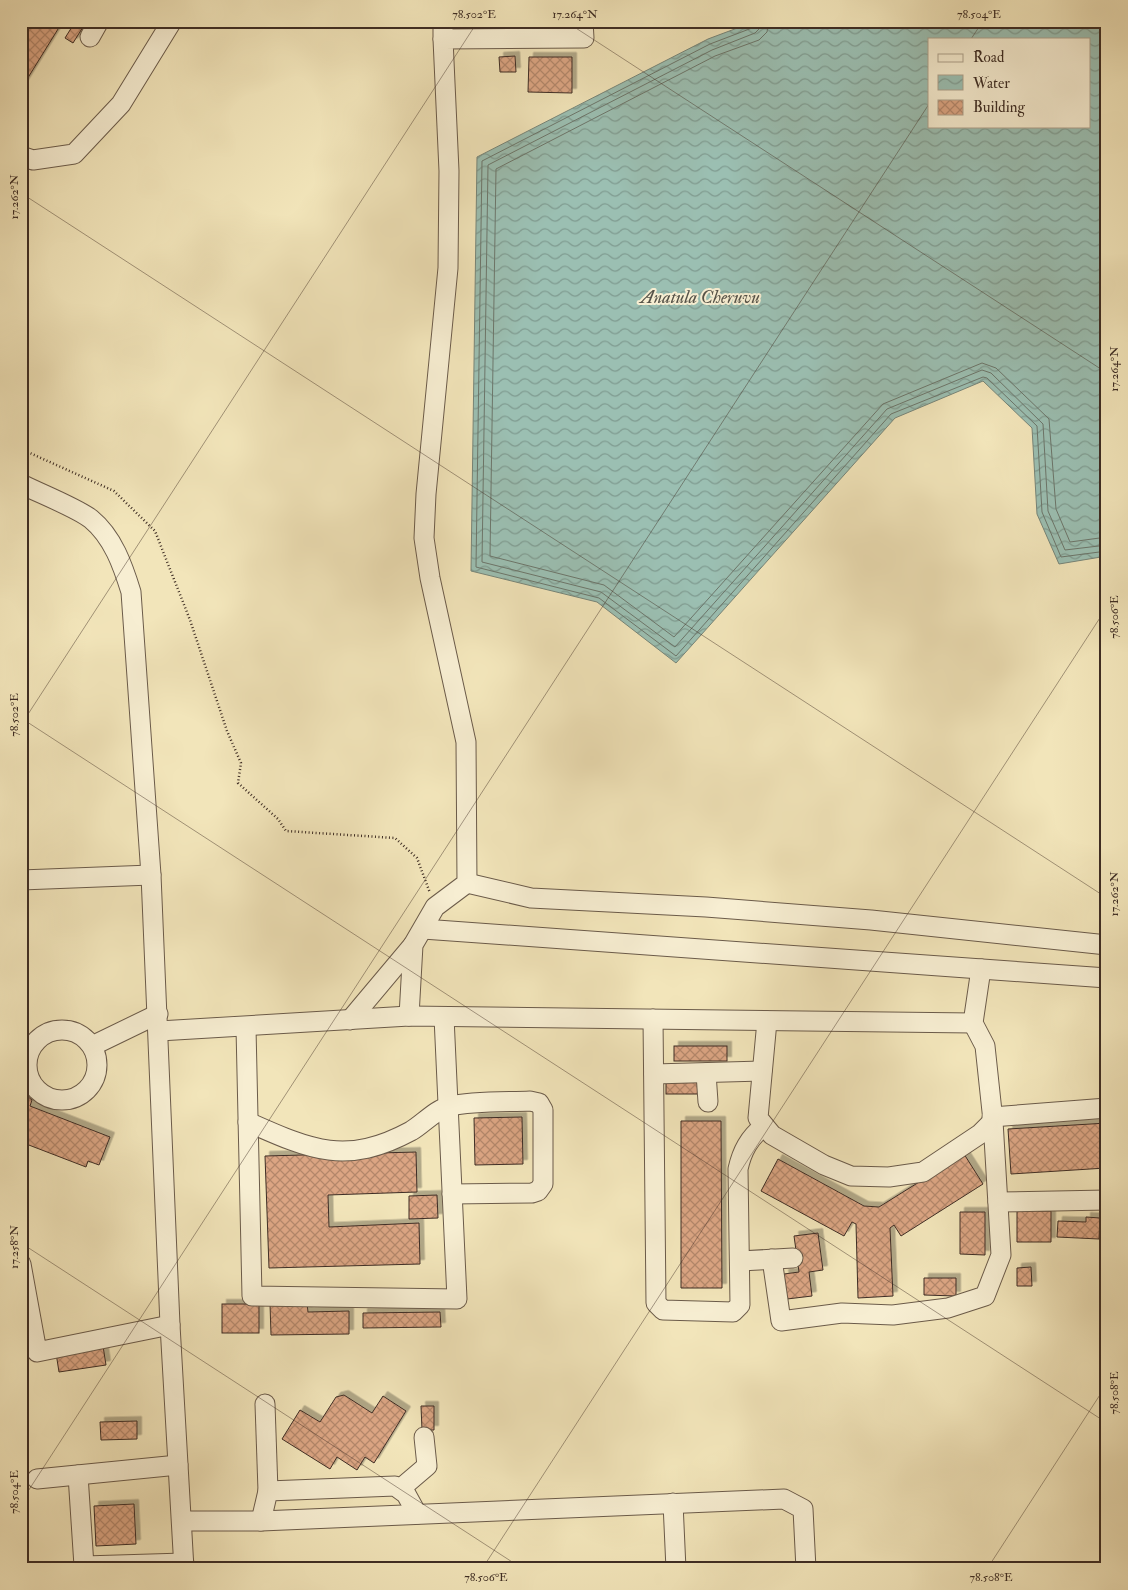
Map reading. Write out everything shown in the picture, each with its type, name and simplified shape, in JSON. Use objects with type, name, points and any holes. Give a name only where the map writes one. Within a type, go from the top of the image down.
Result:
[{"type":"lane","points":[[21,156],[33,160],[74,154],[122,104],[172,21]]},
{"type":"lane","points":[[467,883],[466,742],[430,578],[424,538],[426,494],[448,268],[449,171],[443,30],[506,30],[584,38],[584,21]]},
{"type":"lane","points":[[21,484],[90,518],[109,539],[122,565],[131,592],[151,875],[170,1325],[184,1566],[84,1566],[78,1475]]},
{"type":"lane","points":[[21,880],[151,875]]},
{"type":"lane","points":[[350,1020],[413,945],[436,907],[467,883]]},
{"type":"lane","points":[[467,883],[531,898],[871,920],[1107,945]]},
{"type":"lane","points":[[423,929],[1107,978]]},
{"type":"lane","points":[[409,1016],[413,945]]},
{"type":"lane","points":[[772,1259],[781,1321],[842,1312],[893,1315],[948,1308],[985,1296],[1001,1255],[985,1046],[973,1023],[981,969]]},
{"type":"lane","points":[[92,1046],[158,1022],[246,1028],[409,1016],[973,1023]]},
{"type":"lane","points":[[246,1028],[252,1296],[457,1299],[444,1017]]},
{"type":"lane","points":[[653,1019],[656,1303],[663,1310],[733,1312],[740,1305],[738,1169],[742,1152],[749,1141],[764,1126]]},
{"type":"lane","points":[[767,1021],[758,1118],[772,1136],[824,1165],[851,1176],[889,1177],[923,1172],[980,1134],[992,1119],[1107,1108]]},
{"type":"lane","points":[[60,1030],[72,1031],[83,1037],[92,1046],[98,1067],[95,1078],[81,1094],[71,1099],[49,1098],[40,1092],[32,1082],[24,1054],[49,1032],[60,1030]]},
{"type":"lane","points":[[654,1074],[762,1071]]},
{"type":"lane","points":[[706,1072],[708,1102]]},
{"type":"lane","points":[[248,1122],[310,1148],[332,1151],[352,1150],[383,1144],[412,1130],[448,1106],[530,1101],[539,1104],[543,1110],[543,1184],[538,1191],[532,1193],[452,1194]]},
{"type":"lane","points":[[998,1202],[1107,1200]]},
{"type":"lane","points":[[740,1261],[793,1258]]},
{"type":"lane","points":[[21,1264],[37,1352],[170,1325]]},
{"type":"lane","points":[[261,1521],[268,1491],[265,1404]]},
{"type":"lane","points":[[400,1489],[427,1466],[424,1437]]},
{"type":"lane","points":[[37,1479],[178,1465]]},
{"type":"lane","points":[[268,1491],[395,1486],[406,1494],[417,1514]]},
{"type":"lane","points":[[182,1521],[261,1521],[784,1499],[803,1509],[806,1569]]},
{"type":"lane","points":[[674,1503],[676,1569]]},
{"type":"path","points":[[21,449],[114,491],[155,531],[190,620],[227,731],[241,763],[238,783],[278,819],[286,831],[395,838],[417,858],[436,907]]},
{"type":"water","name":"Anatula Cheruvu","points":[[756,21],[1107,21],[1107,556],[1059,564],[1037,514],[1032,428],[983,381],[895,418],[676,663],[597,602],[471,571],[477,157],[708,39]]},
{"type":"building","points":[[21,21],[63,21],[21,89]]},
{"type":"building","points":[[75,22],[83,27],[73,43],[65,38]]},
{"type":"building","points":[[515,56],[516,72],[500,72],[499,57]]},
{"type":"building","points":[[529,57],[572,57],[572,93],[528,92]]},
{"type":"building","points":[[674,1046],[727,1046],[727,1061],[674,1061]]},
{"type":"building","points":[[666,1079],[698,1079],[698,1094],[666,1094]]},
{"type":"building","points":[[21,1091],[32,1100],[30,1106],[110,1137],[99,1165],[88,1161],[86,1167],[21,1142]]},
{"type":"building","points":[[522,1117],[523,1164],[475,1165],[474,1118]]},
{"type":"building","points":[[681,1121],[721,1121],[722,1288],[681,1288]]},
{"type":"building","points":[[1107,1123],[1107,1179],[1106,1168],[1011,1174],[1008,1129]]},
{"type":"building","points":[[416,1152],[417,1192],[328,1195],[329,1227],[419,1223],[420,1264],[269,1268],[265,1156]]},
{"type":"building","points":[[964,1154],[983,1184],[901,1236],[894,1225],[890,1228],[893,1296],[858,1298],[856,1224],[852,1222],[844,1236],[761,1191],[778,1159],[864,1206],[879,1207]]},
{"type":"building","points":[[437,1195],[438,1218],[409,1219],[409,1196]]},
{"type":"building","points":[[1017,1207],[1038,1207],[1038,1211],[1051,1211],[1051,1242],[1017,1242]]},
{"type":"building","points":[[960,1212],[985,1212],[985,1255],[960,1254]]},
{"type":"building","points":[[1086,1217],[1100,1218],[1099,1239],[1057,1237],[1058,1221],[1086,1222]]},
{"type":"building","points":[[818,1233],[823,1270],[809,1272],[812,1296],[787,1299],[784,1274],[799,1272],[794,1236]]},
{"type":"building","points":[[1031,1267],[1032,1286],[1017,1286],[1017,1268]]},
{"type":"building","points":[[924,1278],[956,1278],[956,1296],[924,1295]]},
{"type":"building","points":[[307,1303],[308,1312],[349,1311],[349,1334],[271,1335],[270,1304]]},
{"type":"building","points":[[222,1304],[259,1304],[259,1333],[222,1333]]},
{"type":"building","points":[[440,1312],[441,1327],[363,1328],[363,1313]]},
{"type":"building","points":[[103,1346],[106,1365],[59,1372],[56,1353]]},
{"type":"building","points":[[344,1395],[372,1413],[383,1396],[406,1411],[374,1463],[365,1457],[357,1470],[337,1457],[330,1469],[282,1439],[300,1410],[320,1422],[336,1397]]},
{"type":"building","points":[[421,1406],[434,1406],[434,1430],[422,1430]]},
{"type":"building","points":[[137,1421],[137,1439],[101,1440],[100,1422]]},
{"type":"building","points":[[134,1504],[136,1544],[96,1546],[94,1506]]}]
